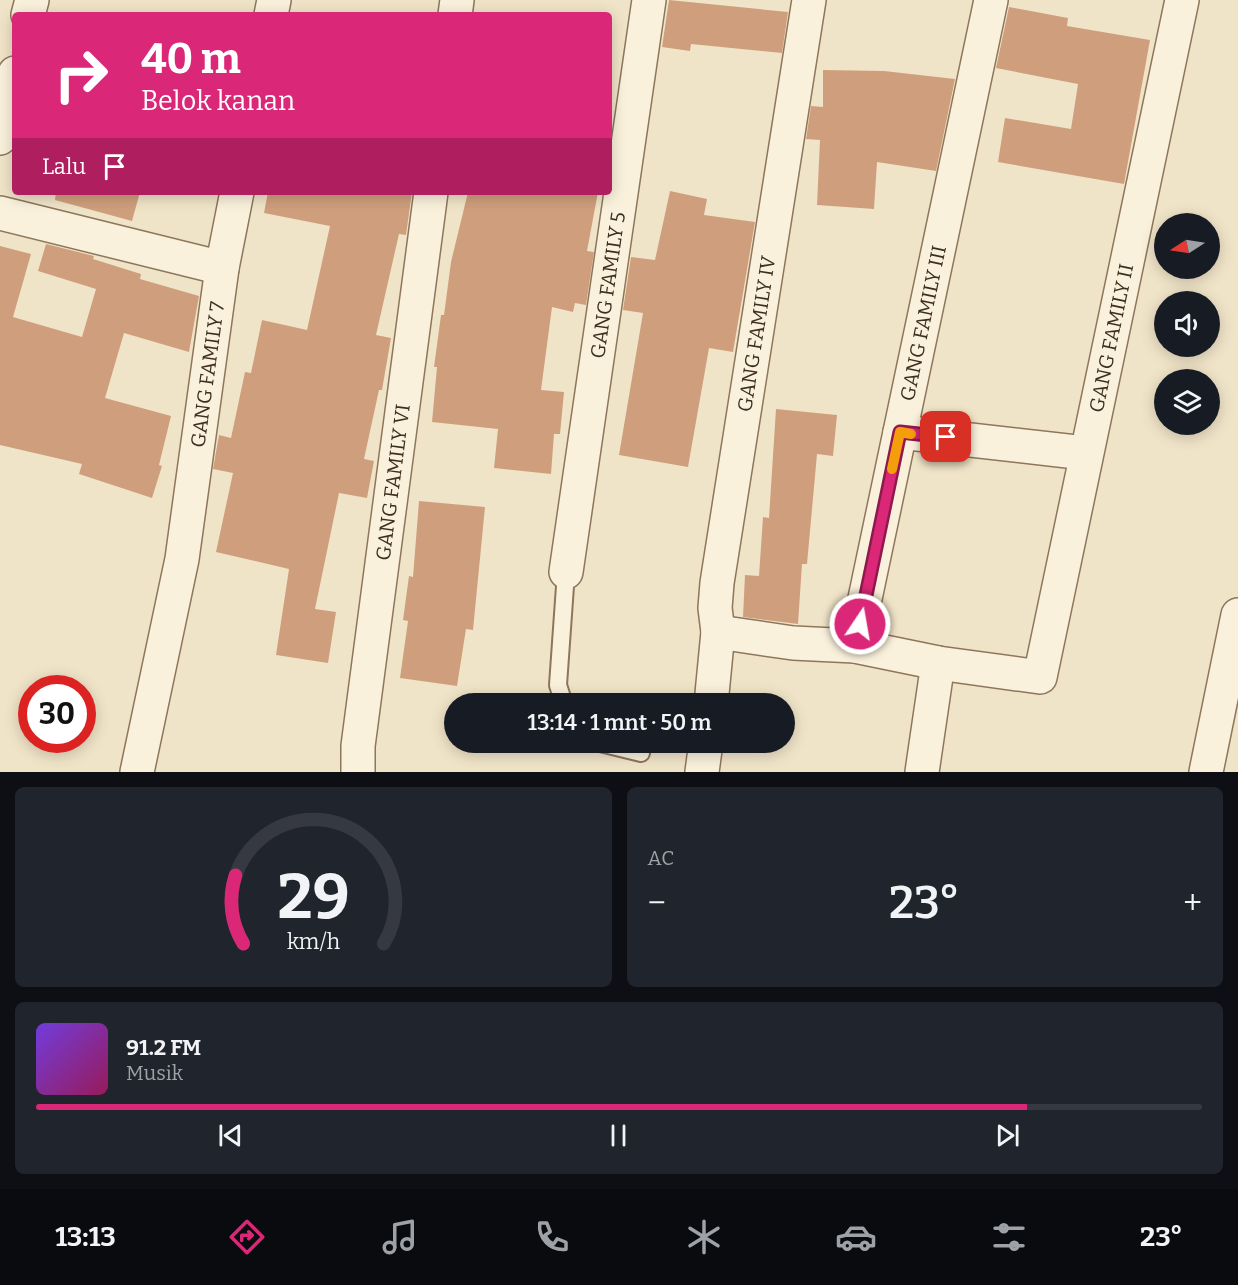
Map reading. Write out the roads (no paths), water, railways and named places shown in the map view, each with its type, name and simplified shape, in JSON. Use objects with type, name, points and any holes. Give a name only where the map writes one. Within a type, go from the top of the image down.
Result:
[{"type":"street","name":"GANG FAMILY 5","points":[[567,572],[649,0]]},
{"type":"street","name":"GANG FAMILY IV","points":[[712,693],[718,632],[715,608],[717,583],[809,0]]},
{"type":"street","name":"GANG FAMILY III","points":[[855,646],[991,0]]},
{"type":"street","name":"GANG FAMILY II","points":[[938,663],[1040,677],[1085,453],[1182,0]]},
{"type":"street","points":[[0,138],[12,86]]},
{"type":"street","name":"GANG FAMILY 7","points":[[137,772],[183,559],[222,268],[236,195]]},
{"type":"street","name":"GANG FAMILY VI","points":[[358,772],[357,746],[431,195]]},
{"type":"street","points":[[0,213],[222,268]]},
{"type":"street","points":[[900,432],[1085,453]]},
{"type":"street","points":[[1206,772],[1238,615]]},
{"type":"street","points":[[718,632],[793,644],[855,646],[938,663],[922,772]]},
{"type":"street","points":[[702,772],[705,753]]},
{"type":"lane","points":[[561,693],[558,685],[567,572]]}]
